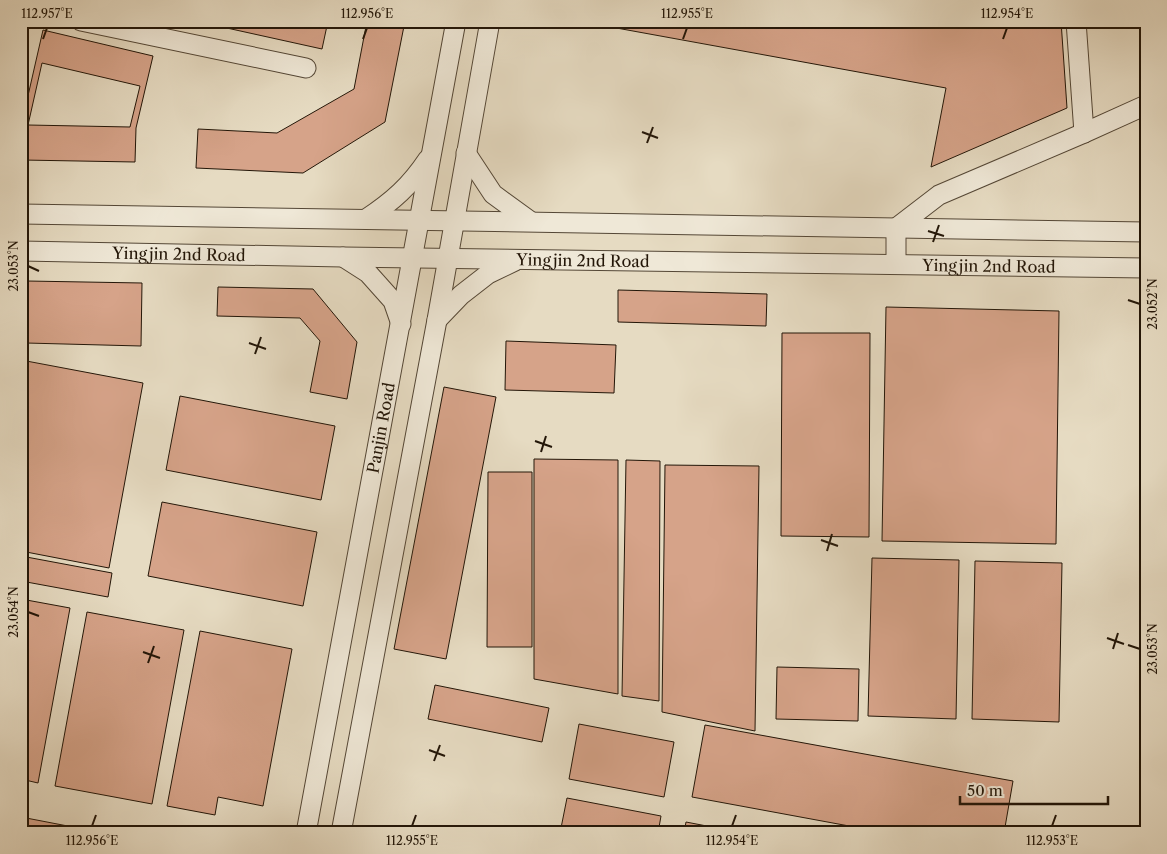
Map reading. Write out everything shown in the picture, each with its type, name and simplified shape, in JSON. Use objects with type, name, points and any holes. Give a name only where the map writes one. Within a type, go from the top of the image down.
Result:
[{"type":"street","points":[[81,21],[306,68]]},
{"type":"street","name":"Panjin Road","points":[[306,833],[456,21]]},
{"type":"street","name":"Panjin Road","points":[[341,833],[437,320],[490,21]]},
{"type":"street","points":[[1076,21],[1084,134]]},
{"type":"street","points":[[896,228],[939,194],[1084,134],[1146,105]]},
{"type":"street","points":[[366,219],[387,205],[414,180],[432,152]]},
{"type":"street","points":[[466,153],[493,194],[530,221]]},
{"type":"street","points":[[21,214],[1146,232]]},
{"type":"street","points":[[896,228],[896,264]]},
{"type":"street","name":"Yingjin 2nd Road","points":[[21,251],[1146,268]]},
{"type":"street","points":[[343,257],[368,273],[393,301],[401,324]]},
{"type":"street","points":[[437,320],[462,295],[488,274],[519,259]]},
{"type":"green space","points":[[1146,119],[1146,224],[1141,224],[1141,121]]},
{"type":"building","points":[[195,21],[328,21],[322,49]]},
{"type":"building","points":[[367,21],[405,21],[385,122],[303,173],[196,168],[198,129],[277,133],[354,89]]},
{"type":"building","points":[[578,21],[1061,21],[1067,108],[931,167],[946,88]]},
{"type":"building","points":[[43,30],[153,56],[136,128],[135,162],[22,160],[22,122]],"holes":[[[42,63],[140,86],[130,127],[28,125]]]},
{"type":"building","points":[[27,281],[142,283],[141,346],[26,343]]},
{"type":"building","points":[[218,287],[313,289],[357,342],[347,399],[310,392],[320,341],[300,318],[217,316]]},
{"type":"building","points":[[618,290],[767,294],[766,326],[618,322]]},
{"type":"building","points":[[886,307],[1059,311],[1056,544],[882,541]]},
{"type":"building","points":[[782,333],[870,333],[869,537],[781,536]]},
{"type":"building","points":[[506,341],[616,345],[614,393],[505,390]]},
{"type":"building","points":[[21,360],[143,383],[109,568],[21,551]]},
{"type":"building","points":[[444,387],[496,397],[446,659],[394,649]]},
{"type":"building","points":[[180,396],[335,426],[321,500],[166,470]]},
{"type":"building","points":[[534,459],[618,460],[618,694],[534,679]]},
{"type":"building","points":[[626,460],[660,461],[659,701],[622,696]]},
{"type":"building","points":[[665,465],[759,466],[755,731],[662,712]]},
{"type":"building","points":[[488,472],[532,472],[532,647],[487,647]]},
{"type":"building","points":[[162,502],[317,532],[303,606],[148,576]]},
{"type":"building","points":[[21,556],[112,573],[108,597],[21,581]]},
{"type":"building","points":[[872,558],[959,560],[956,719],[868,716]]},
{"type":"building","points":[[975,561],[1062,563],[1059,722],[972,719]]},
{"type":"building","points":[[21,599],[70,608],[38,783],[21,779]]},
{"type":"building","points":[[87,612],[184,630],[152,804],[55,786]]},
{"type":"building","points":[[200,631],[292,649],[263,806],[218,797],[215,815],[167,806]]},
{"type":"building","points":[[777,667],[859,669],[858,721],[776,719]]},
{"type":"building","points":[[435,685],[549,708],[542,742],[428,719]]},
{"type":"building","points":[[579,724],[674,742],[664,797],[569,779]]},
{"type":"building","points":[[705,725],[1013,781],[1004,833],[887,833],[692,797]]},
{"type":"building","points":[[567,798],[661,816],[658,833],[560,833]]},
{"type":"building","points":[[21,817],[104,833],[21,833]]},
{"type":"building","points":[[686,822],[743,833],[684,833]]}]
